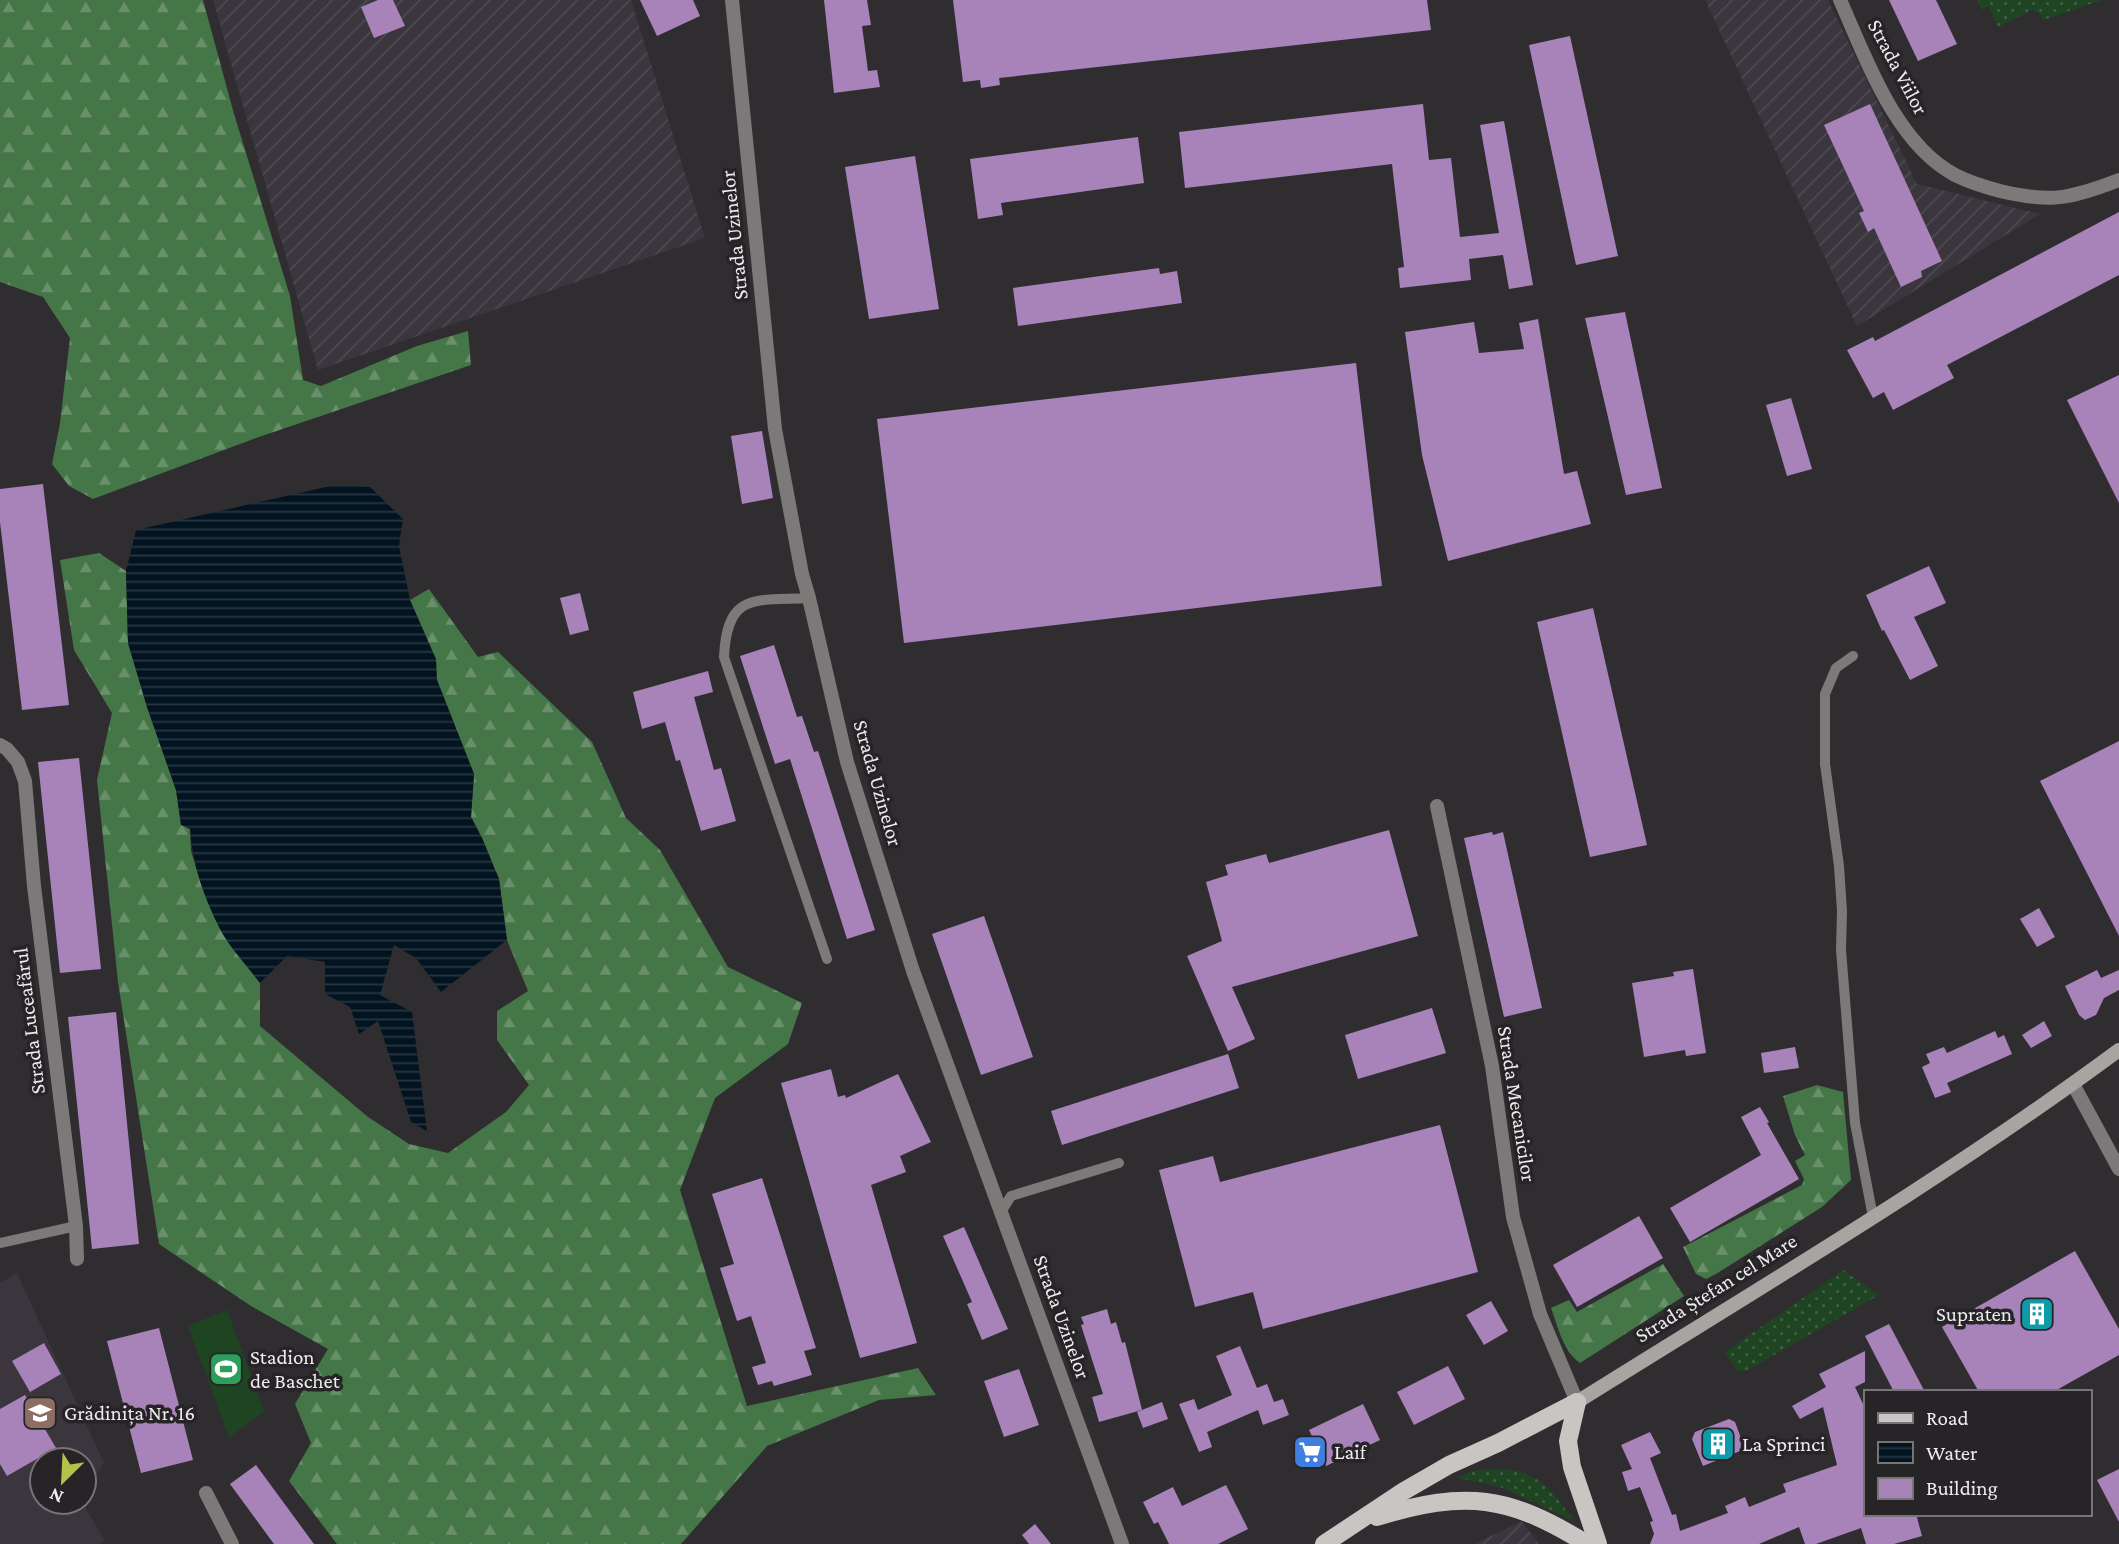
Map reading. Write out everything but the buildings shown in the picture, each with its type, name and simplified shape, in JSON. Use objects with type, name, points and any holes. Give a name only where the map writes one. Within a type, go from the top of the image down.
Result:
[{"type":"main road","name":"Strada Ștefan cel Mare","points":[[1324,1544],[1449,1465],[1499,1443],[1577,1402],[1873,1217],[2074,1084],[2119,1050]]},
{"type":"main road","points":[[1577,1402],[1569,1441],[1572,1467],[1598,1544]]},
{"type":"main road","points":[[1361,1522],[1418,1504],[1473,1500],[1521,1510],[1548,1521],[1587,1544]]},
{"type":"street","name":"Strada Uzinelor","points":[[732,0],[775,429],[802,574],[851,774],[913,971],[1122,1544]]},
{"type":"street","name":"Strada Viilor","points":[[1840,0],[1875,77],[1897,117],[1925,152],[1954,174],[1984,187],[2032,198],[2067,198],[2119,180]]},
{"type":"street","name":"Strada Luceafărul","points":[[0,745],[18,762],[25,781],[36,899],[76,1226],[77,1259]]},
{"type":"street","name":"Strada Mecanicilor","points":[[1437,806],[1492,1066],[1513,1217],[1540,1314],[1577,1402]]},
{"type":"street","points":[[2074,1084],[2119,1169]]},
{"type":"street","points":[[206,1493],[232,1544]]},
{"type":"lane","points":[[809,597],[749,601],[735,611],[728,625],[724,657],[827,959]]},
{"type":"lane","points":[[1853,656],[1836,668],[1825,694],[1825,764],[1839,866],[1841,950],[1856,1123],[1873,1217]]},
{"type":"lane","points":[[1001,1212],[1011,1196],[1119,1163]]},
{"type":"lane","points":[[0,1243],[76,1226]]},
{"type":"shaded area","points":[[213,0],[631,0],[705,238],[318,370]]},
{"type":"shaded area","points":[[1705,0],[1828,0],[1917,184],[2040,214],[1857,326]]},
{"type":"shaded area","name":"Grădinița Nr. 16","points":[[17,1273],[96,1446],[28,1446],[28,1516],[90,1516],[105,1541],[99,1544],[0,1544],[0,1283]]},
{"type":"shaded area","name":"Grădinița Nr. 16","points":[[98,1450],[104,1463],[98,1472]]},
{"type":"shaded area","points":[[1522,1521],[1539,1544],[1474,1544]]},
{"type":"green space","points":[[0,0],[203,0],[234,114],[290,296],[303,380],[321,386],[417,346],[468,331],[471,365],[256,438],[93,499],[69,486],[52,464],[60,423],[70,338],[43,297],[0,282]]},
{"type":"green space","points":[[1977,0],[2102,0],[2043,20],[2041,15],[2032,10],[1998,27],[1989,6],[1982,10]]},
{"type":"green space","points":[[99,553],[126,571],[128,643],[176,790],[181,824],[190,829],[191,851],[202,887],[221,931],[260,983],[260,1026],[368,1117],[409,1144],[448,1153],[506,1112],[529,1085],[497,1040],[497,1011],[528,991],[507,940],[499,879],[471,817],[474,774],[437,680],[435,659],[410,600],[429,589],[478,657],[498,652],[592,742],[626,818],[660,850],[728,967],[802,1003],[788,1044],[715,1098],[680,1190],[747,1406],[918,1368],[936,1395],[879,1400],[767,1446],[681,1544],[337,1544],[289,1481],[311,1443],[295,1404],[328,1349],[251,1306],[159,1244],[118,982],[97,780],[112,713],[74,650],[60,560]]},
{"type":"green space","points":[[1817,1085],[1843,1092],[1851,1180],[1822,1207],[1716,1274],[1706,1279],[1696,1274],[1683,1247],[1802,1185],[1804,1179],[1795,1161],[1805,1155],[1795,1135],[1783,1096]]},
{"type":"green space","points":[[1663,1264],[1684,1296],[1580,1363],[1574,1358],[1562,1338],[1551,1308],[1569,1300],[1577,1312]]},
{"type":"green space","points":[[1843,1270],[1879,1295],[1748,1370],[1738,1372],[1725,1352]]},
{"type":"green space","name":"Stadion de Baschet","points":[[227,1310],[264,1411],[229,1438],[188,1326]]},
{"type":"green space","points":[[1490,1469],[1531,1476],[1549,1489],[1574,1521],[1498,1486],[1457,1478],[1472,1471]]},
{"type":"water","points":[[335,485],[370,487],[403,519],[399,546],[410,600],[436,659],[437,680],[474,774],[471,817],[499,879],[507,940],[441,992],[416,958],[394,945],[380,995],[412,1012],[427,1131],[411,1122],[378,1021],[359,1034],[350,1007],[325,994],[325,962],[287,956],[260,983],[224,936],[200,880],[190,829],[181,825],[176,790],[128,643],[126,571],[136,530]]},
{"type":"place","name":"Supraten","points":[[2037,1314]]},
{"type":"place","name":"Stadion de Baschet","points":[[226,1369]]},
{"type":"place","name":"Grădinița Nr. 16","points":[[40,1413]]},
{"type":"place","name":"La Sprinci","points":[[1718,1444]]},
{"type":"place","name":"Laif","points":[[1310,1452]]}]
